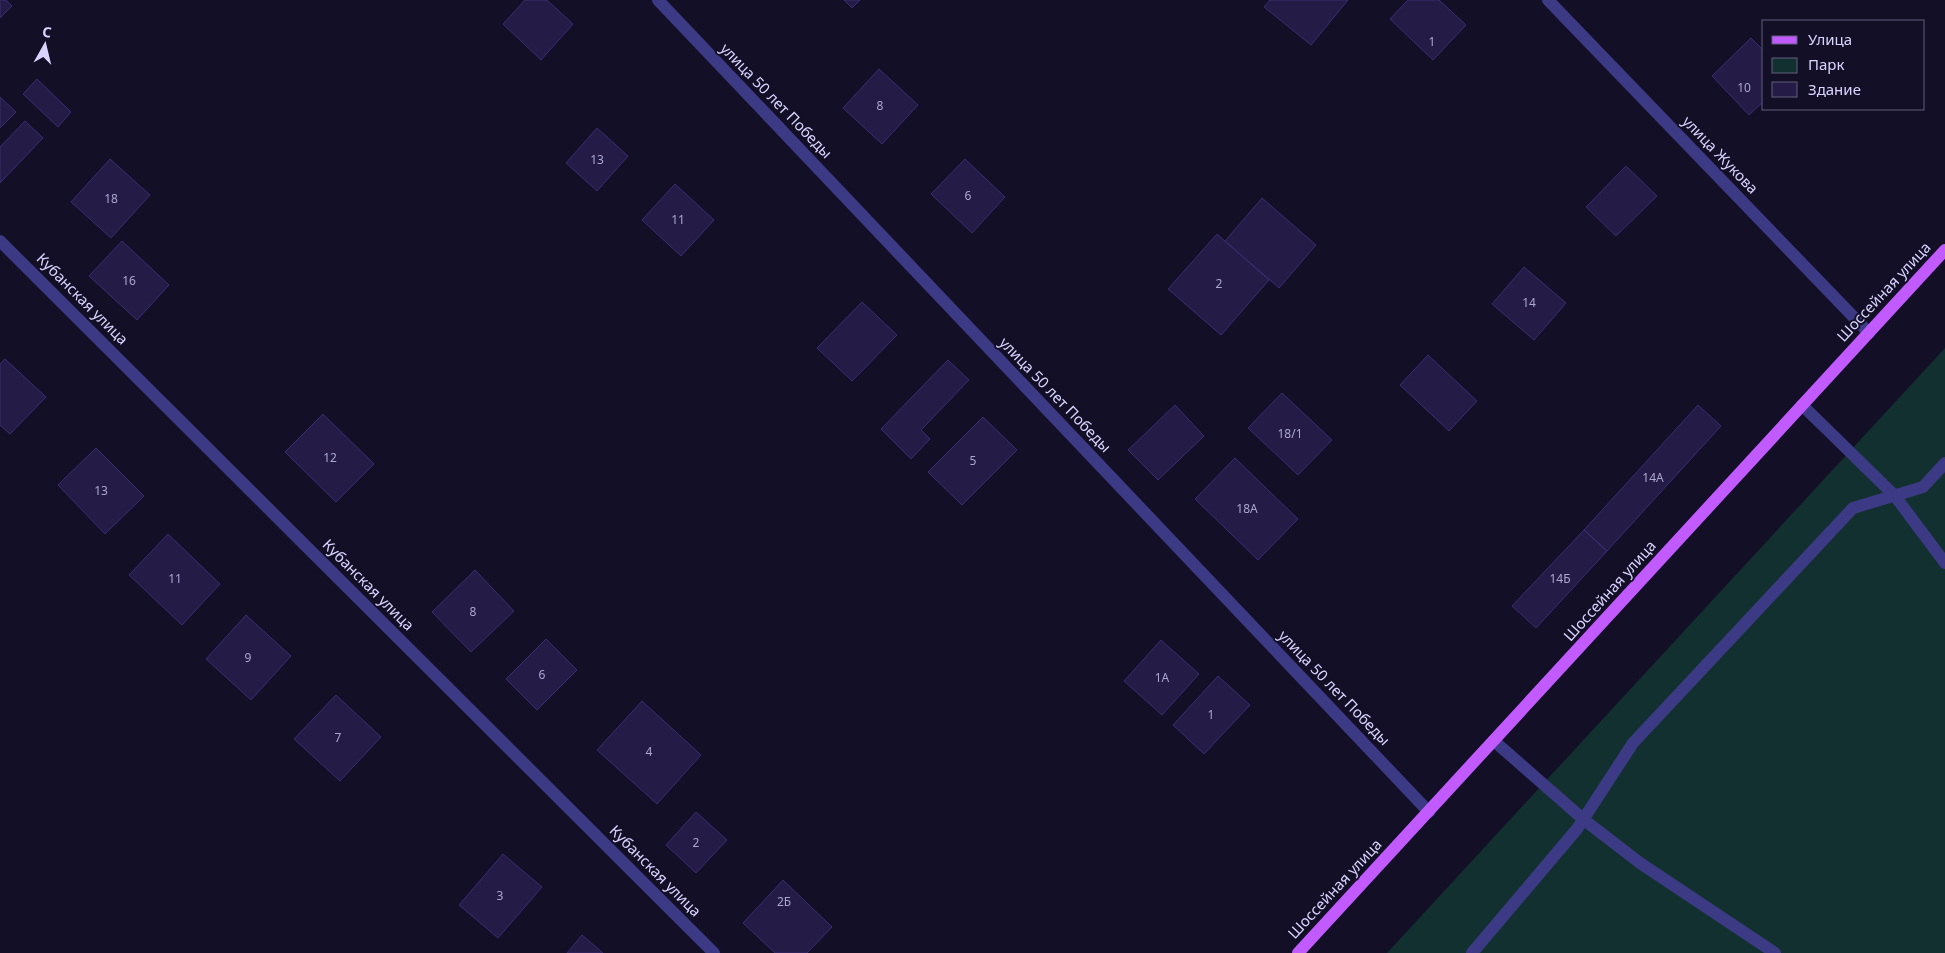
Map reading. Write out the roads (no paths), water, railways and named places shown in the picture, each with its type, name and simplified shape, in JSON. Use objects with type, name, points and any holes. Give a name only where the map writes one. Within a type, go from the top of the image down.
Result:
[{"type":"main road","name":"Шоссейная улица","points":[[1298,953],[1945,250]]},
{"type":"street","name":"улица 50 лет Победы","points":[[658,0],[1429,812]]},
{"type":"street","name":"улица Жукова","points":[[1548,0],[1869,333]]},
{"type":"street","name":"Кубанская улица","points":[[0,241],[714,953]]},
{"type":"street","points":[[1802,405],[1895,496],[1945,563]]},
{"type":"street","points":[[1472,953],[1583,819],[1633,743],[1853,508],[1923,487],[1945,463]]},
{"type":"street","points":[[1494,741],[1583,819],[1640,862],[1775,953]]}]
